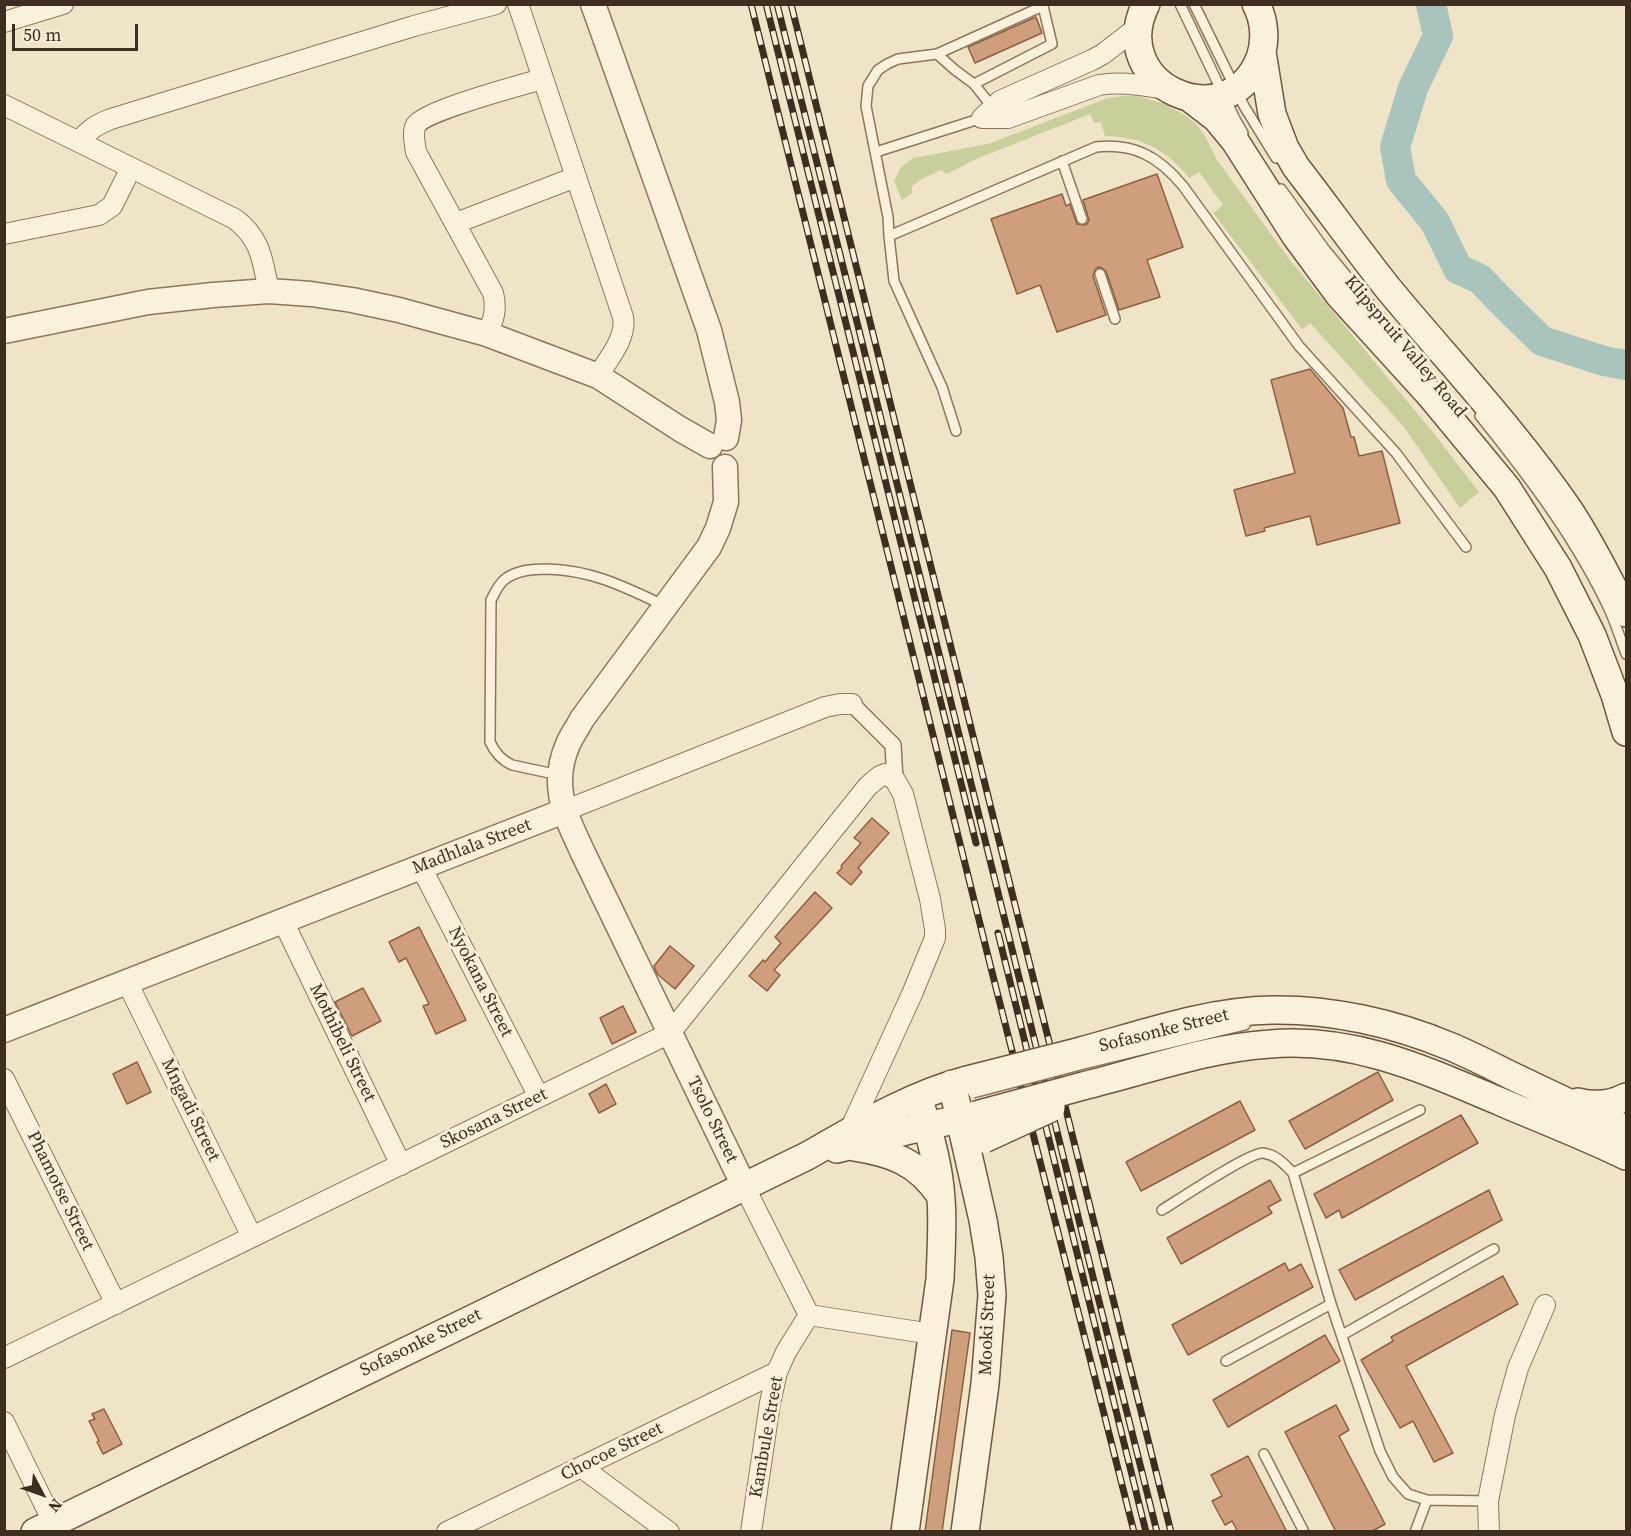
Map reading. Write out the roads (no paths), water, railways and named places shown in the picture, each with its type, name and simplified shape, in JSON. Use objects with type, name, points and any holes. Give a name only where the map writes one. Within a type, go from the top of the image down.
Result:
[{"type":"main road","name":"Klipspruit Valley Road","points":[[1256,4],[1263,26],[1262,52],[1272,114],[1285,148],[1296,167],[1387,286],[1543,474],[1594,550],[1626,613]]},
{"type":"main road","name":"Klipspruit Valley Road","points":[[1142,12],[1138,43],[1143,61],[1153,77],[1216,118],[1234,141],[1294,235],[1340,296],[1430,395],[1507,488],[1558,568],[1592,635],[1615,695],[1626,732]]},
{"type":"main road","points":[[1178,93],[1203,99],[1229,92],[1252,73],[1262,52]]},
{"type":"main road","name":"Sofasonke Street","points":[[49,1528],[807,1155],[850,1139],[954,1115],[1081,1074],[1197,1020],[1232,1013],[1272,1010],[1313,1011],[1411,1032],[1449,1046],[1626,1129]]},
{"type":"main road","name":"Sofasonke Street","points":[[954,1115],[1081,1074],[1133,1068],[1270,1043],[1316,1044],[1347,1047],[1415,1066],[1626,1156]]},
{"type":"main road","points":[[1553,1095],[1590,1105],[1612,1103],[1626,1098]]},
{"type":"main road","points":[[905,1532],[940,1279],[941,1196],[954,1115]]},
{"type":"main road","name":"Mooki Street","points":[[954,1115],[989,1257],[992,1295],[986,1384],[965,1532]]},
{"type":"main road","points":[[850,1139],[908,1163],[930,1180],[941,1196]]},
{"type":"street","points":[[4,22],[63,4]]},
{"type":"street","points":[[79,141],[98,123],[414,26],[496,4]]},
{"type":"street","points":[[518,4],[624,324],[620,339],[598,376]]},
{"type":"street","points":[[4,331],[148,302],[269,291],[352,300],[488,334],[598,376],[680,429],[718,442],[729,420],[727,402],[709,330],[593,4]]},
{"type":"street","points":[[1142,12],[1103,54],[1000,101],[991,115],[1008,118],[1109,84],[1121,83],[1178,93]]},
{"type":"street","points":[[488,334],[494,316],[494,293],[416,152],[414,127],[419,121],[442,110],[542,79]]},
{"type":"street","points":[[4,105],[236,219],[253,235],[269,291]]},
{"type":"street","points":[[4,234],[99,215],[112,206],[131,168]]},
{"type":"street","points":[[456,223],[576,177]]},
{"type":"street","name":"Tsolo Street","points":[[718,442],[709,455],[717,465],[725,467],[726,502],[718,528],[709,547],[582,719],[568,742],[562,759],[559,786],[564,811],[744,1186],[810,1315]]},
{"type":"street","name":"Madhlala Street","points":[[4,1030],[825,707],[852,704],[893,745],[895,780]]},
{"type":"street","name":"Skosana Street","points":[[4,1358],[670,1033],[868,786],[885,774],[895,780]]},
{"type":"street","points":[[850,1139],[935,938],[930,899],[903,794],[895,780]]},
{"type":"street","name":"Nyokana Street","points":[[422,867],[539,1097]]},
{"type":"street","name":"Mothibeli Street","points":[[283,921],[401,1165]]},
{"type":"street","name":"Mngadi Street","points":[[127,982],[252,1238]]},
{"type":"street","name":"Phamotse Street","points":[[4,1078],[116,1304]]},
{"type":"street","points":[[1489,1532],[1488,1501],[1505,1415],[1518,1368],[1545,1305]]},
{"type":"street","points":[[810,1315],[932,1334]]},
{"type":"street","name":"Kambule Street","points":[[751,1532],[770,1403],[777,1371],[790,1345],[810,1315]]},
{"type":"street","name":"Chocoe Street","points":[[447,1532],[777,1371]]},
{"type":"street","points":[[4,1422],[49,1528]]},
{"type":"street","points":[[581,1467],[669,1532]]},
{"type":"lane","points":[[1180,4],[1229,92],[1280,165]]},
{"type":"lane","points":[[1194,4],[1229,92],[1235,119],[1251,145]]},
{"type":"lane","points":[[956,431],[942,387],[894,281],[888,217],[866,106],[868,86],[878,70],[887,64],[898,59],[937,54],[1043,5],[1052,44],[974,84]]},
{"type":"lane","points":[[876,152],[991,115],[974,84],[937,54]]},
{"type":"lane","points":[[889,236],[1096,147],[1118,147],[1140,151],[1150,156],[1173,174],[1299,346],[1396,453],[1466,547]]},
{"type":"lane","points":[[1062,161],[1082,219]]},
{"type":"lane","name":"Klipspruit Valley Road","points":[[1275,180],[1323,247],[1420,364]]},
{"type":"lane","name":"Klipspruit Valley Road","points":[[1358,266],[1388,303]]},
{"type":"lane","points":[[1100,274],[1115,319]]},
{"type":"lane","name":"Klipspruit Valley Road","points":[[1472,407],[1520,466],[1574,544],[1610,611],[1626,654]]},
{"type":"lane","points":[[1510,476],[1517,485]]},
{"type":"lane","points":[[560,775],[512,765],[494,751],[490,742],[491,600],[497,588],[504,580],[515,574],[534,569],[580,572],[618,584],[665,606]]},
{"type":"lane","points":[[1081,1074],[1241,1025],[1251,1024]]},
{"type":"lane","points":[[1295,1034],[1339,1037]]},
{"type":"lane","points":[[1133,1068],[1238,1036]]},
{"type":"lane","points":[[1382,1046],[1404,1053]]},
{"type":"lane","points":[[1510,1095],[1626,1150]]},
{"type":"lane","points":[[1293,1173],[1420,1110]]},
{"type":"lane","name":"Mooki Street","points":[[954,1115],[979,1232],[983,1300],[979,1334]]},
{"type":"lane","points":[[1587,1122],[1626,1140]]},
{"type":"lane","points":[[1162,1210],[1245,1159],[1261,1153],[1277,1157],[1293,1173],[1331,1304],[1380,1451],[1393,1477],[1408,1494],[1427,1500],[1488,1501]]},
{"type":"lane","points":[[1342,1335],[1494,1249]]},
{"type":"lane","points":[[1226,1361],[1331,1304]]},
{"type":"lane","points":[[1264,1454],[1304,1532]]},
{"type":"lane","points":[[1415,1532],[1427,1500]]},
{"type":"waterway","points":[[1431,4],[1438,36],[1413,88],[1395,147],[1401,180],[1435,222],[1458,269],[1480,279],[1542,341],[1604,361],[1626,365]]},
{"type":"railway","points":[[751,4],[1134,1532]]},
{"type":"railway","points":[[766,4],[976,843]]},
{"type":"railway","points":[[777,4],[1157,1532]]},
{"type":"railway","points":[[791,4],[1171,1532]]},
{"type":"railway","points":[[998,933],[1146,1532]]}]
